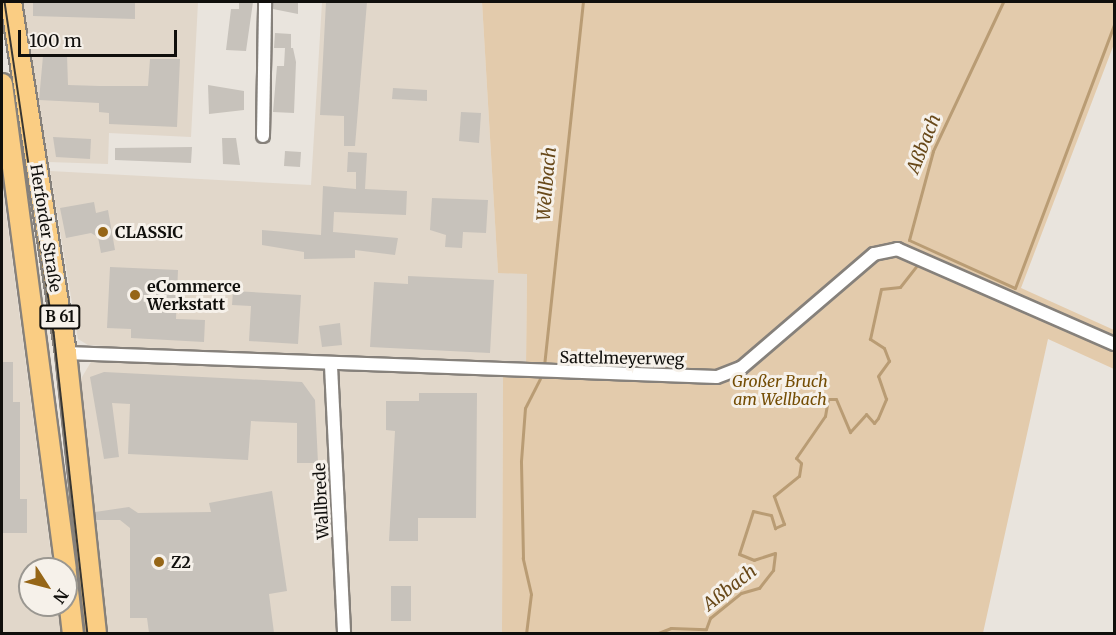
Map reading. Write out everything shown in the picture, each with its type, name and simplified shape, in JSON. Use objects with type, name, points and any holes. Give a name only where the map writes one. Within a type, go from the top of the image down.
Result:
[{"type":"main road","name":"Herforder Straße","points":[[11,2],[66,353],[96,633]]},
{"type":"main road","name":"Herforder Straße","points":[[2,84],[7,174],[38,348],[64,557]]},
{"type":"main road","points":[[38,348],[66,353]]},
{"type":"main road","name":"Herforder Straße","points":[[72,617],[74,633]]},
{"type":"street","points":[[263,136],[266,2]]},
{"type":"street","name":"Sattelmeyerweg","points":[[66,353],[331,366],[717,376],[741,368],[874,254],[897,249],[1114,344]]},
{"type":"street","name":"Wallbrede","points":[[331,366],[344,633]]},
{"type":"shaded area","points":[[20,2],[198,2],[191,137],[109,133],[108,164],[48,162]]},
{"type":"shaded area","points":[[322,2],[482,2],[498,273],[527,273],[526,365],[330,360],[88,345],[78,339],[50,171],[311,185]]},
{"type":"shaded area","points":[[2,183],[51,557],[18,557],[18,617],[60,617],[62,633],[2,633]]},
{"type":"shaded area","points":[[91,362],[503,377],[502,633],[106,633],[83,462],[79,382]]},
{"type":"green space","name":"Großer Bruch am Wellbach","points":[[482,2],[1114,2],[1114,44],[1021,288],[1114,330],[1114,340],[1005,302],[1114,352],[1114,369],[1048,339],[983,633],[502,633],[503,377],[538,378],[539,367],[526,365],[527,274],[498,273]]},
{"type":"building","points":[[33,2],[135,3],[135,19],[33,16]]},
{"type":"building","points":[[239,2],[253,2],[246,51],[226,50],[231,9],[239,9]]},
{"type":"building","points":[[273,2],[298,2],[298,14],[273,9]]},
{"type":"building","points":[[326,2],[367,2],[355,146],[344,146],[344,116],[320,115]]},
{"type":"building","points":[[275,33],[291,34],[291,48],[274,48]]},
{"type":"building","points":[[285,48],[293,48],[296,62],[294,113],[273,112],[277,66],[284,66]]},
{"type":"building","points":[[67,55],[68,85],[148,86],[150,59],[180,59],[177,127],[109,124],[109,113],[99,112],[99,103],[39,100],[43,56]]},
{"type":"building","points":[[208,85],[244,91],[244,110],[209,114]]},
{"type":"building","points":[[393,88],[427,90],[427,101],[392,99]]},
{"type":"building","points":[[461,112],[481,113],[479,143],[459,141]]},
{"type":"building","points":[[53,137],[91,139],[90,159],[56,157]]},
{"type":"building","points":[[222,138],[236,138],[240,165],[223,164]]},
{"type":"building","points":[[192,147],[191,163],[115,160],[115,148]]},
{"type":"building","points":[[285,151],[301,152],[300,167],[284,166]]},
{"type":"building","points":[[348,152],[367,153],[365,189],[407,191],[406,215],[334,212],[333,232],[398,238],[395,255],[355,250],[355,258],[304,259],[304,252],[262,245],[262,230],[321,235],[323,186],[356,189],[356,172],[347,172]]},
{"type":"building","points":[[432,198],[488,200],[486,233],[463,232],[462,248],[445,247],[446,235],[430,230]]},
{"type":"building","points":[[94,202],[96,213],[108,210],[115,250],[101,253],[98,237],[91,233],[66,238],[60,208]]},
{"type":"building","points":[[110,267],[178,270],[176,319],[205,320],[204,342],[131,338],[131,329],[107,328]]},
{"type":"building","points":[[408,276],[494,280],[490,353],[370,347],[374,282],[408,284]]},
{"type":"building","points":[[233,291],[301,295],[298,344],[249,341],[251,306],[232,305]]},
{"type":"building","points":[[340,323],[342,345],[322,347],[319,326]]},
{"type":"building","points":[[2,362],[13,362],[13,402],[20,402],[20,499],[27,499],[27,533],[2,533]]},
{"type":"building","points":[[104,372],[302,382],[315,400],[318,463],[297,463],[297,423],[251,421],[248,460],[128,454],[130,404],[112,403],[119,457],[104,459],[90,377]]},
{"type":"building","points":[[419,393],[477,393],[476,518],[418,518],[418,541],[389,541],[395,431],[386,430],[386,401],[419,401]]},
{"type":"building","points":[[272,491],[287,591],[269,594],[274,633],[149,633],[147,618],[130,618],[130,528],[120,520],[96,520],[95,512],[129,507],[138,513],[211,512],[209,503]]},
{"type":"building","points":[[391,586],[411,586],[411,621],[391,621]]},
{"type":"waterway","name":"Wellbach","points":[[544,366],[583,2]]},
{"type":"waterway","points":[[1003,2],[933,151],[909,240],[1015,288],[1114,24]]},
{"type":"waterway","name":"Aßbach","points":[[656,634],[671,628],[706,629],[710,618],[741,593],[759,588],[773,570],[775,553],[754,560],[739,554],[753,511],[771,515],[775,528],[784,524],[774,496],[799,476],[801,463],[796,458],[825,416],[828,399],[836,399],[850,432],[866,414],[874,423],[878,418],[886,399],[878,376],[889,361],[884,348],[870,339],[881,289],[900,287],[919,263]]},
{"type":"waterway","name":"Wellbach","points":[[526,634],[531,594],[523,558],[521,461],[525,408],[540,379]]},
{"type":"tram line","points":[[5,2],[54,332],[88,634]]},
{"type":"place","name":"CLASSIC","points":[[103,232]]},
{"type":"place","name":"eCommerce Werkstatt","points":[[135,295]]},
{"type":"place","name":"Z2","points":[[159,562]]}]
